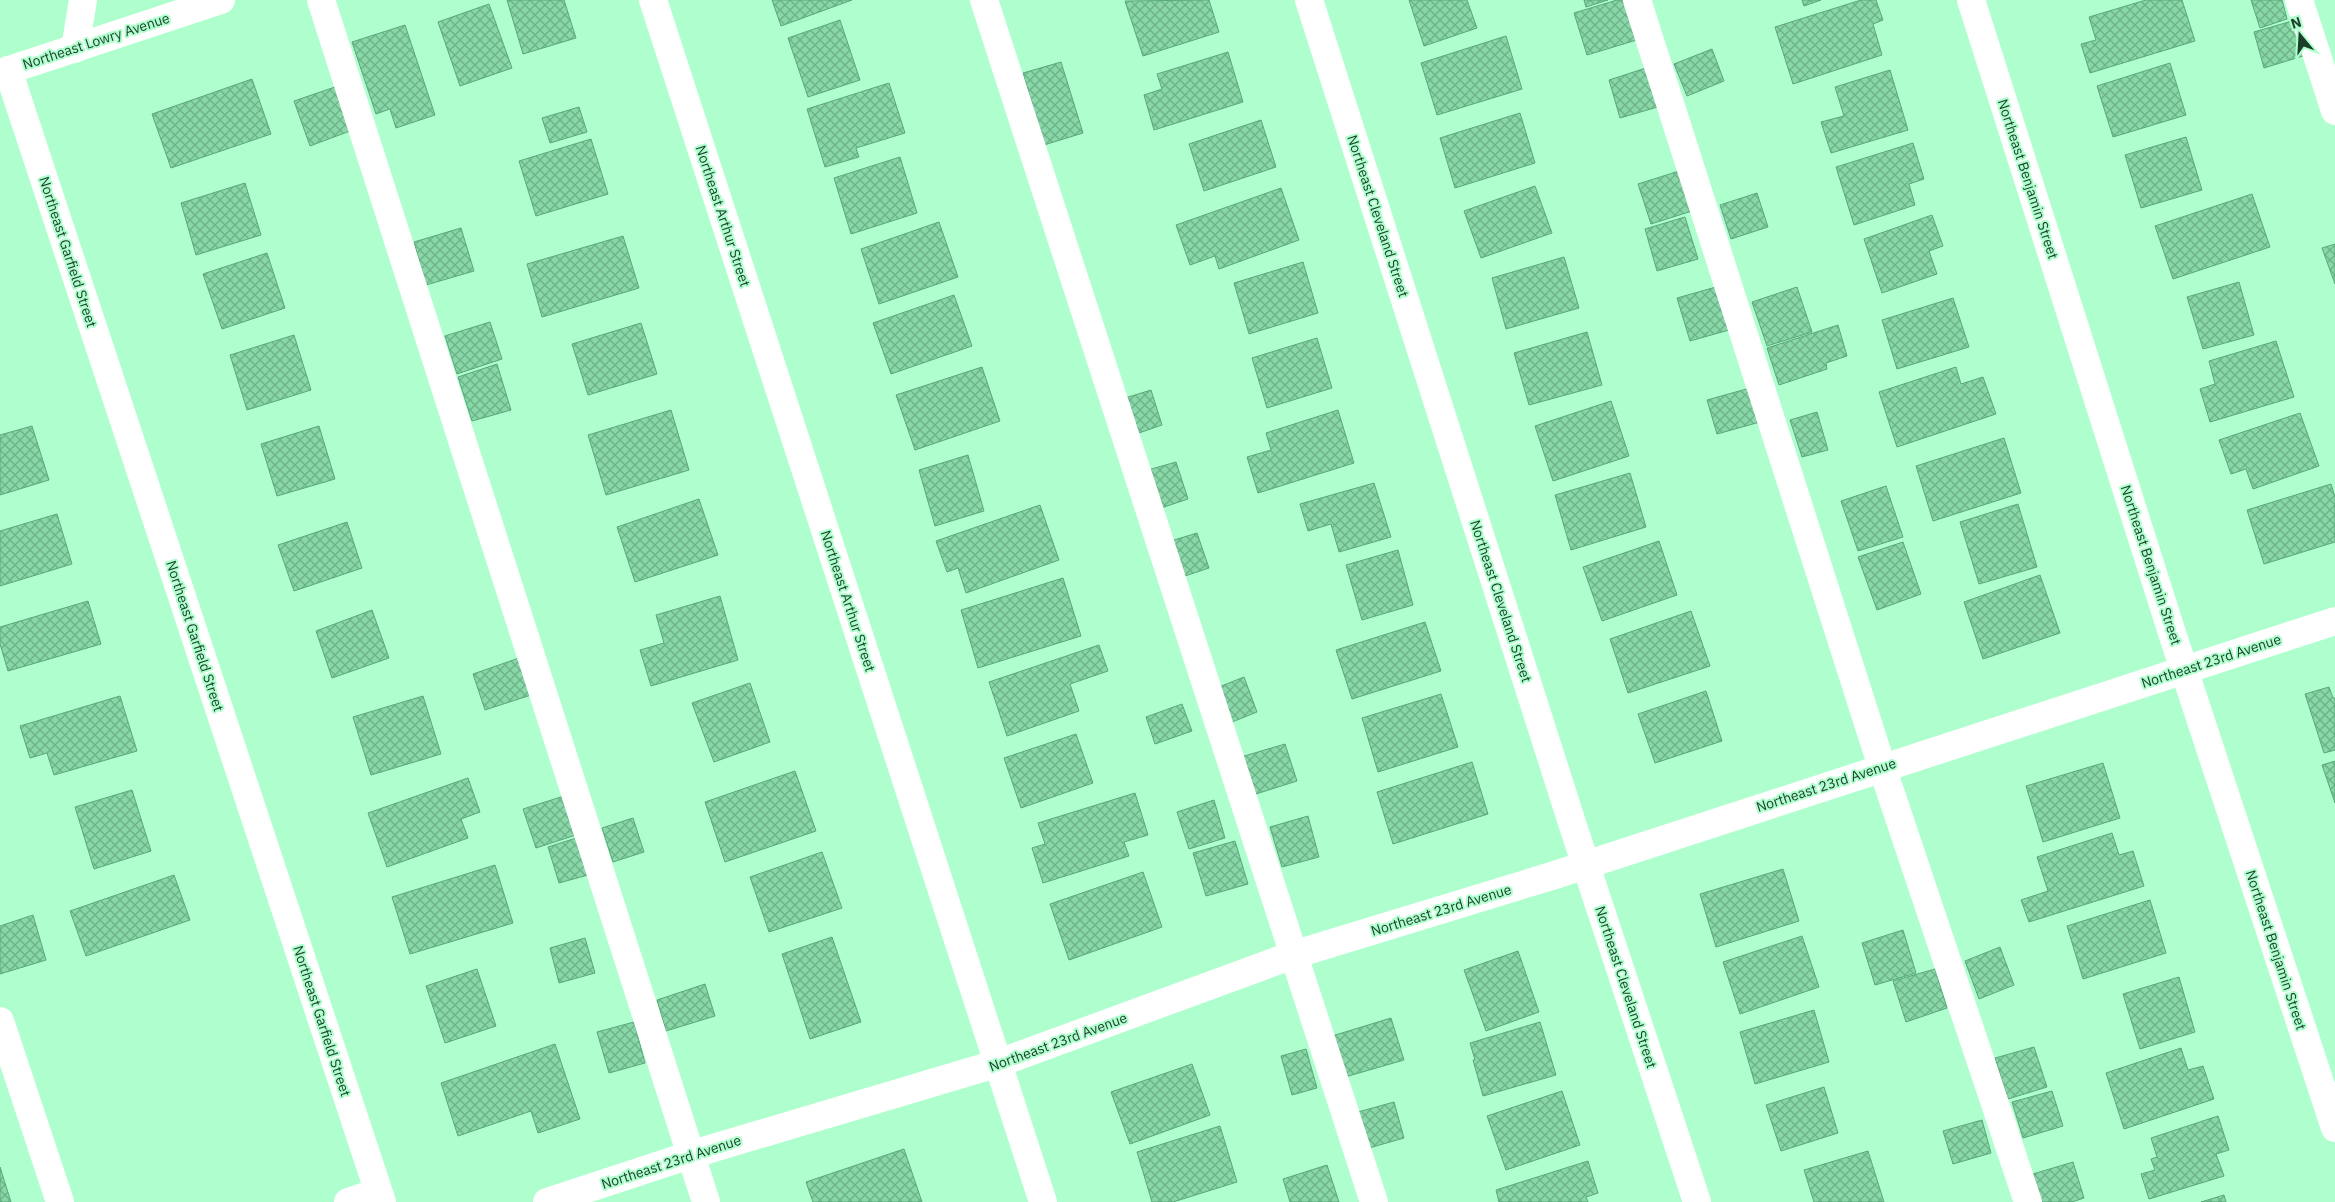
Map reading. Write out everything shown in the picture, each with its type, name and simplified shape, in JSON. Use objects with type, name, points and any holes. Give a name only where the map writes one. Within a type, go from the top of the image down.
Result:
[{"type":"street","points":[[75,49],[83,0]]},
{"type":"street","name":"Northeast Lowry Avenue","points":[[4,72],[221,0]]},
{"type":"street","points":[[321,0],[706,1202]]},
{"type":"street","name":"Northeast Arthur Street","points":[[652,0],[1000,1063],[1043,1202]]},
{"type":"street","points":[[984,0],[1374,1202]]},
{"type":"street","name":"Northeast Cleveland Street","points":[[1309,0],[1696,1202]]},
{"type":"street","points":[[1637,0],[1882,767],[2028,1202]]},
{"type":"street","name":"Northeast Benjamin Street","points":[[1970,0],[2184,670],[2335,1128]]},
{"type":"street","points":[[2299,0],[2335,111]]},
{"type":"street","name":"Northeast Garfield Street","points":[[4,72],[380,1197]]},
{"type":"street","name":"Northeast 23rd Avenue","points":[[547,1202],[690,1155],[1000,1063],[1294,955],[1558,874],[1586,863],[2335,621]]},
{"type":"street","points":[[0,1022],[60,1202]]},
{"type":"street","points":[[348,1202],[380,1197]]},
{"type":"building","points":[[507,0],[564,0],[576,38],[523,54]]},
{"type":"building","points":[[772,0],[852,0],[781,26]]},
{"type":"building","points":[[1209,0],[1219,32],[1143,56],[1125,1]]},
{"type":"building","points":[[1409,0],[1467,0],[1477,28],[1424,46]]},
{"type":"building","points":[[1584,0],[1608,0],[1586,7]]},
{"type":"building","points":[[1617,0],[1628,0],[1640,39],[1587,55],[1574,13]]},
{"type":"building","points":[[1802,0],[1821,0],[1804,6]]},
{"type":"building","points":[[1861,0],[1876,0],[1883,20],[1873,24],[1882,55],[1793,84],[1775,27]]},
{"type":"building","points":[[2146,0],[2182,0],[2195,41],[2090,73],[2081,44],[2096,40],[2089,17]]},
{"type":"building","points":[[2251,0],[2282,0],[2287,19],[2260,28]]},
{"type":"building","points":[[489,4],[512,68],[460,86],[438,22]]},
{"type":"building","points":[[840,20],[860,80],[808,97],[788,38]]},
{"type":"building","points":[[2292,21],[2303,56],[2264,68],[2254,32]]},
{"type":"building","points":[[405,25],[435,115],[396,128],[390,109],[376,114],[352,42]]},
{"type":"building","points":[[1506,36],[1522,89],[1437,115],[1421,63]]},
{"type":"building","points":[[1712,49],[1724,81],[1687,96],[1674,64]]},
{"type":"building","points":[[1228,52],[1243,102],[1154,130],[1144,95],[1162,89],[1157,74]]},
{"type":"building","points":[[1061,62],[1083,133],[1044,145],[1023,73]]},
{"type":"building","points":[[2170,63],[2186,115],[2113,137],[2097,86]]},
{"type":"building","points":[[1649,67],[1661,106],[1620,118],[1609,80]]},
{"type":"building","points":[[1890,70],[1908,130],[1831,153],[1821,122],[1844,116],[1835,87]]},
{"type":"building","points":[[252,79],[271,134],[171,168],[152,114]]},
{"type":"building","points":[[889,83],[905,133],[856,148],[859,157],[825,167],[807,109]]},
{"type":"building","points":[[335,87],[350,131],[310,146],[294,101]]},
{"type":"building","points":[[579,107],[587,132],[550,143],[542,118]]},
{"type":"building","points":[[1520,113],[1535,163],[1455,188],[1440,138]]},
{"type":"building","points":[[1261,120],[1276,167],[1204,191],[1189,144]]},
{"type":"building","points":[[2186,137],[2202,190],[2141,208],[2125,155]]},
{"type":"building","points":[[591,139],[608,194],[536,216],[519,161]]},
{"type":"building","points":[[1913,143],[1924,179],[1909,184],[1915,205],[1854,225],[1836,167]]},
{"type":"building","points":[[900,157],[917,213],[851,234],[834,178]]},
{"type":"building","points":[[1679,171],[1692,211],[1651,224],[1638,184]]},
{"type":"building","points":[[245,183],[261,235],[196,255],[181,203]]},
{"type":"building","points":[[1535,186],[1552,233],[1481,258],[1464,211]]},
{"type":"building","points":[[1281,188],[1299,240],[1219,269],[1215,256],[1190,265],[1176,225]]},
{"type":"building","points":[[1757,193],[1768,227],[1731,239],[1720,205]]},
{"type":"building","points":[[2252,194],[2270,247],[2173,279],[2155,226]]},
{"type":"building","points":[[1932,215],[1943,246],[1929,251],[1937,274],[1882,293],[1864,239]]},
{"type":"building","points":[[1685,217],[1698,259],[1657,271],[1645,229]]},
{"type":"building","points":[[939,222],[958,277],[879,304],[861,249]]},
{"type":"building","points":[[461,228],[474,271],[426,285],[414,242]]},
{"type":"building","points":[[623,236],[639,288],[542,317],[527,264]]},
{"type":"building","points":[[2335,244],[2335,284],[2322,248]]},
{"type":"building","points":[[267,253],[285,308],[222,329],[203,274]]},
{"type":"building","points":[[1564,257],[1579,308],[1506,329],[1492,278]]},
{"type":"building","points":[[1303,262],[1318,313],[1249,334],[1234,283]]},
{"type":"building","points":[[2239,282],[2254,335],[2203,349],[2187,297]]},
{"type":"building","points":[[1716,287],[1729,330],[1690,341],[1677,298]]},
{"type":"building","points":[[1797,287],[1812,332],[1767,346],[1752,302]]},
{"type":"building","points":[[954,295],[972,346],[891,374],[873,323]]},
{"type":"building","points":[[1953,298],[1969,347],[1897,369],[1882,320]]},
{"type":"building","points":[[490,322],[502,359],[457,374],[445,336]]},
{"type":"building","points":[[641,323],[657,374],[588,395],[572,344]]},
{"type":"building","points":[[1838,325],[1847,356],[1826,363],[1827,369],[1779,385],[1767,348]]},
{"type":"building","points":[[1587,332],[1602,385],[1529,405],[1514,353]]},
{"type":"building","points":[[294,335],[311,390],[247,410],[230,355]]},
{"type":"building","points":[[1317,338],[1332,388],[1267,408],[1252,358]]},
{"type":"building","points":[[2276,341],[2294,397],[2210,422],[2200,389],[2215,384],[2209,361]]},
{"type":"building","points":[[497,364],[511,410],[472,421],[458,377]]},
{"type":"building","points":[[982,367],[1000,421],[915,450],[896,395]]},
{"type":"building","points":[[1956,367],[1961,384],[1983,377],[1996,414],[1897,447],[1879,392]]},
{"type":"building","points":[[1750,388],[1760,422],[1717,434],[1707,400]]},
{"type":"building","points":[[1151,390],[1162,425],[1136,434],[1125,398]]},
{"type":"building","points":[[1611,401],[1629,456],[1553,481],[1535,426]]},
{"type":"building","points":[[671,410],[689,470],[606,495],[588,435]]},
{"type":"building","points":[[1338,410],[1354,463],[1258,493],[1247,457],[1271,450],[1266,433]]},
{"type":"building","points":[[1817,412],[1828,450],[1802,457],[1790,420]]},
{"type":"building","points":[[2300,413],[2319,466],[2253,489],[2246,469],[2231,474],[2219,440]]},
{"type":"building","points":[[32,426],[49,480],[0,495],[0,435]]},
{"type":"building","points":[[319,426],[335,479],[277,496],[261,444]]},
{"type":"building","points":[[2004,438],[2021,493],[1933,521],[1916,466]]},
{"type":"building","points":[[968,455],[984,511],[935,526],[919,470]]},
{"type":"building","points":[[1176,462],[1188,499],[1161,508],[1148,470]]},
{"type":"building","points":[[1630,473],[1646,527],[1571,550],[1555,495]]},
{"type":"building","points":[[1374,483],[1391,537],[1339,552],[1331,524],[1308,531],[1300,504]]},
{"type":"building","points":[[2331,484],[2335,497],[2335,542],[2264,564],[2247,510]]},
{"type":"building","points":[[1886,486],[1903,537],[1858,551],[1841,501]]},
{"type":"building","points":[[699,499],[718,555],[635,582],[617,527]]},
{"type":"building","points":[[2018,504],[2037,567],[1979,584],[1960,522]]},
{"type":"building","points":[[1040,505],[1059,560],[966,593],[958,568],[947,572],[936,541]]},
{"type":"building","points":[[57,514],[72,564],[0,586],[0,531]]},
{"type":"building","points":[[347,522],[362,568],[294,591],[278,545]]},
{"type":"building","points":[[1197,533],[1209,568],[1182,577],[1171,541]]},
{"type":"building","points":[[1659,541],[1677,595],[1602,621],[1583,567]]},
{"type":"building","points":[[1903,542],[1921,594],[1877,610],[1858,557]]},
{"type":"building","points":[[1398,550],[1413,605],[1362,620],[1346,565]]},
{"type":"building","points":[[2040,575],[2060,633],[1983,659],[1964,602]]},
{"type":"building","points":[[1063,578],[1081,636],[978,668],[961,610]]},
{"type":"building","points":[[720,596],[738,660],[651,686],[640,650],[664,643],[656,615]]},
{"type":"building","points":[[88,601],[101,644],[8,671],[0,644],[0,627]]},
{"type":"building","points":[[372,610],[389,658],[332,678],[316,631]]},
{"type":"building","points":[[1691,611],[1710,666],[1628,693],[1610,639]]},
{"type":"building","points":[[1425,622],[1441,671],[1352,699],[1336,650]]},
{"type":"building","points":[[1099,645],[1108,671],[1070,684],[1079,711],[1007,736],[989,682]]},
{"type":"building","points":[[519,658],[531,695],[485,710],[473,674]]},
{"type":"building","points":[[1244,677],[1257,712],[1232,722],[1219,687]]},
{"type":"building","points":[[750,683],[770,742],[714,762],[692,703]]},
{"type":"building","points":[[2329,687],[2333,698],[2335,698],[2335,750],[2324,753],[2305,694]]},
{"type":"building","points":[[1706,691],[1722,741],[1655,763],[1638,714]]},
{"type":"building","points":[[1441,694],[1458,747],[1378,772],[1362,718]]},
{"type":"building","points":[[120,696],[137,751],[54,775],[47,753],[30,758],[20,726]]},
{"type":"building","points":[[423,696],[441,754],[371,775],[353,717]]},
{"type":"building","points":[[1182,704],[1192,731],[1155,744],[1146,717]]},
{"type":"building","points":[[1076,734],[1093,783],[1021,808],[1004,758]]},
{"type":"building","points":[[1285,744],[1297,781],[1253,795],[1241,757]]},
{"type":"building","points":[[2335,761],[2335,803],[2322,765]]},
{"type":"building","points":[[1472,762],[1488,814],[1393,844],[1377,792]]},
{"type":"building","points":[[2103,763],[2120,818],[2043,842],[2026,786]]},
{"type":"building","points":[[795,771],[816,831],[725,862],[705,802]]},
{"type":"building","points":[[468,778],[480,812],[461,819],[468,838],[387,867],[368,813]]},
{"type":"building","points":[[132,790],[151,851],[94,869],[75,807]]},
{"type":"building","points":[[1135,793],[1148,835],[1124,842],[1129,856],[1043,883],[1032,848],[1045,844],[1038,823]]},
{"type":"building","points":[[564,796],[576,835],[536,848],[523,809]]},
{"type":"building","points":[[1214,800],[1225,838],[1189,849],[1177,812]]},
{"type":"building","points":[[1308,816],[1319,857],[1282,867],[1270,827]]},
{"type":"building","points":[[633,818],[644,852],[613,862],[602,828]]},
{"type":"building","points":[[2112,833],[2119,855],[2133,851],[2144,886],[2029,922],[2021,900],[2048,891],[2037,857]]},
{"type":"building","points":[[576,838],[588,875],[559,883],[548,847]]},
{"type":"building","points":[[1235,841],[1248,884],[1206,896],[1193,853]]},
{"type":"building","points":[[822,852],[842,908],[769,932],[750,877]]},
{"type":"building","points":[[495,865],[513,923],[410,954],[392,897]]},
{"type":"building","points":[[1783,869],[1799,921],[1716,947],[1700,894]]},
{"type":"building","points":[[1143,872],[1162,927],[1069,960],[1050,904]]},
{"type":"building","points":[[174,875],[190,920],[86,956],[70,911]]},
{"type":"building","points":[[2150,900],[2166,953],[2083,979],[2067,926]]},
{"type":"building","points":[[33,915],[46,960],[0,974],[0,926]]},
{"type":"building","points":[[1903,930],[1916,973],[1875,985],[1862,943]]},
{"type":"building","points":[[1802,936],[1819,987],[1740,1014],[1723,962]]},
{"type":"building","points":[[832,937],[861,1022],[810,1039],[782,954]]},
{"type":"building","points":[[585,938],[595,973],[559,983],[550,948]]},
{"type":"building","points":[[2000,947],[2014,985],[1979,999],[1965,961]]},
{"type":"building","points":[[1518,951],[1539,1012],[1486,1031],[1464,970]]},
{"type":"building","points":[[477,969],[496,1026],[445,1043],[426,986]]},
{"type":"building","points":[[1935,969],[1947,1008],[1906,1022],[1893,981]]},
{"type":"building","points":[[2179,977],[2195,1032],[2140,1049],[2123,994]]},
{"type":"building","points":[[705,984],[715,1016],[666,1031],[657,1000]]},
{"type":"building","points":[[1814,1010],[1829,1062],[1755,1084],[1740,1032]]},
{"type":"building","points":[[1391,1018],[1404,1060],[1345,1077],[1332,1036]]},
{"type":"building","points":[[634,1022],[645,1063],[609,1073],[597,1032]]},
{"type":"building","points":[[1540,1022],[1556,1075],[1483,1096],[1470,1043]]},
{"type":"building","points":[[555,1044],[580,1119],[538,1133],[531,1111],[458,1136],[441,1083]]},
{"type":"building","points":[[2034,1047],[2047,1087],[2008,1099],[1995,1058]]},
{"type":"building","points":[[2181,1048],[2188,1070],[2203,1066],[2214,1099],[2124,1129],[2106,1073]]},
{"type":"building","points":[[1306,1049],[1317,1088],[1292,1095],[1281,1056]]},
{"type":"building","points":[[1192,1064],[1210,1115],[1130,1144],[1111,1092]]},
{"type":"building","points":[[1824,1087],[1838,1133],[1781,1151],[1766,1105]]},
{"type":"building","points":[[1562,1091],[1580,1145],[1506,1170],[1487,1116]]},
{"type":"building","points":[[2052,1091],[2063,1126],[2023,1138],[2012,1102]]},
{"type":"building","points":[[1394,1102],[1404,1138],[1369,1148],[1358,1112]]},
{"type":"building","points":[[2218,1116],[2229,1150],[2216,1154],[2224,1176],[2149,1199],[2141,1174],[2155,1170],[2151,1159],[2157,1157],[2151,1138]]},
{"type":"building","points":[[1982,1120],[1991,1153],[1953,1164],[1943,1131]]},
{"type":"building","points":[[1220,1126],[1237,1182],[1173,1202],[1152,1202],[1137,1152]]},
{"type":"building","points":[[904,1149],[922,1202],[813,1202],[806,1182]]},
{"type":"building","points":[[1868,1151],[1884,1202],[1814,1202],[1804,1170]]},
{"type":"building","points":[[1588,1161],[1598,1193],[1586,1197],[1588,1202],[1499,1202],[1496,1190]]},
{"type":"building","points":[[2073,1162],[2084,1198],[2072,1202],[2042,1202],[2033,1174]]},
{"type":"building","points":[[1327,1165],[1339,1202],[1290,1202],[1283,1179]]},
{"type":"building","points":[[0,1167],[11,1202],[0,1202]]},
{"type":"building","points":[[2224,1195],[2226,1202],[2201,1202]]}]
